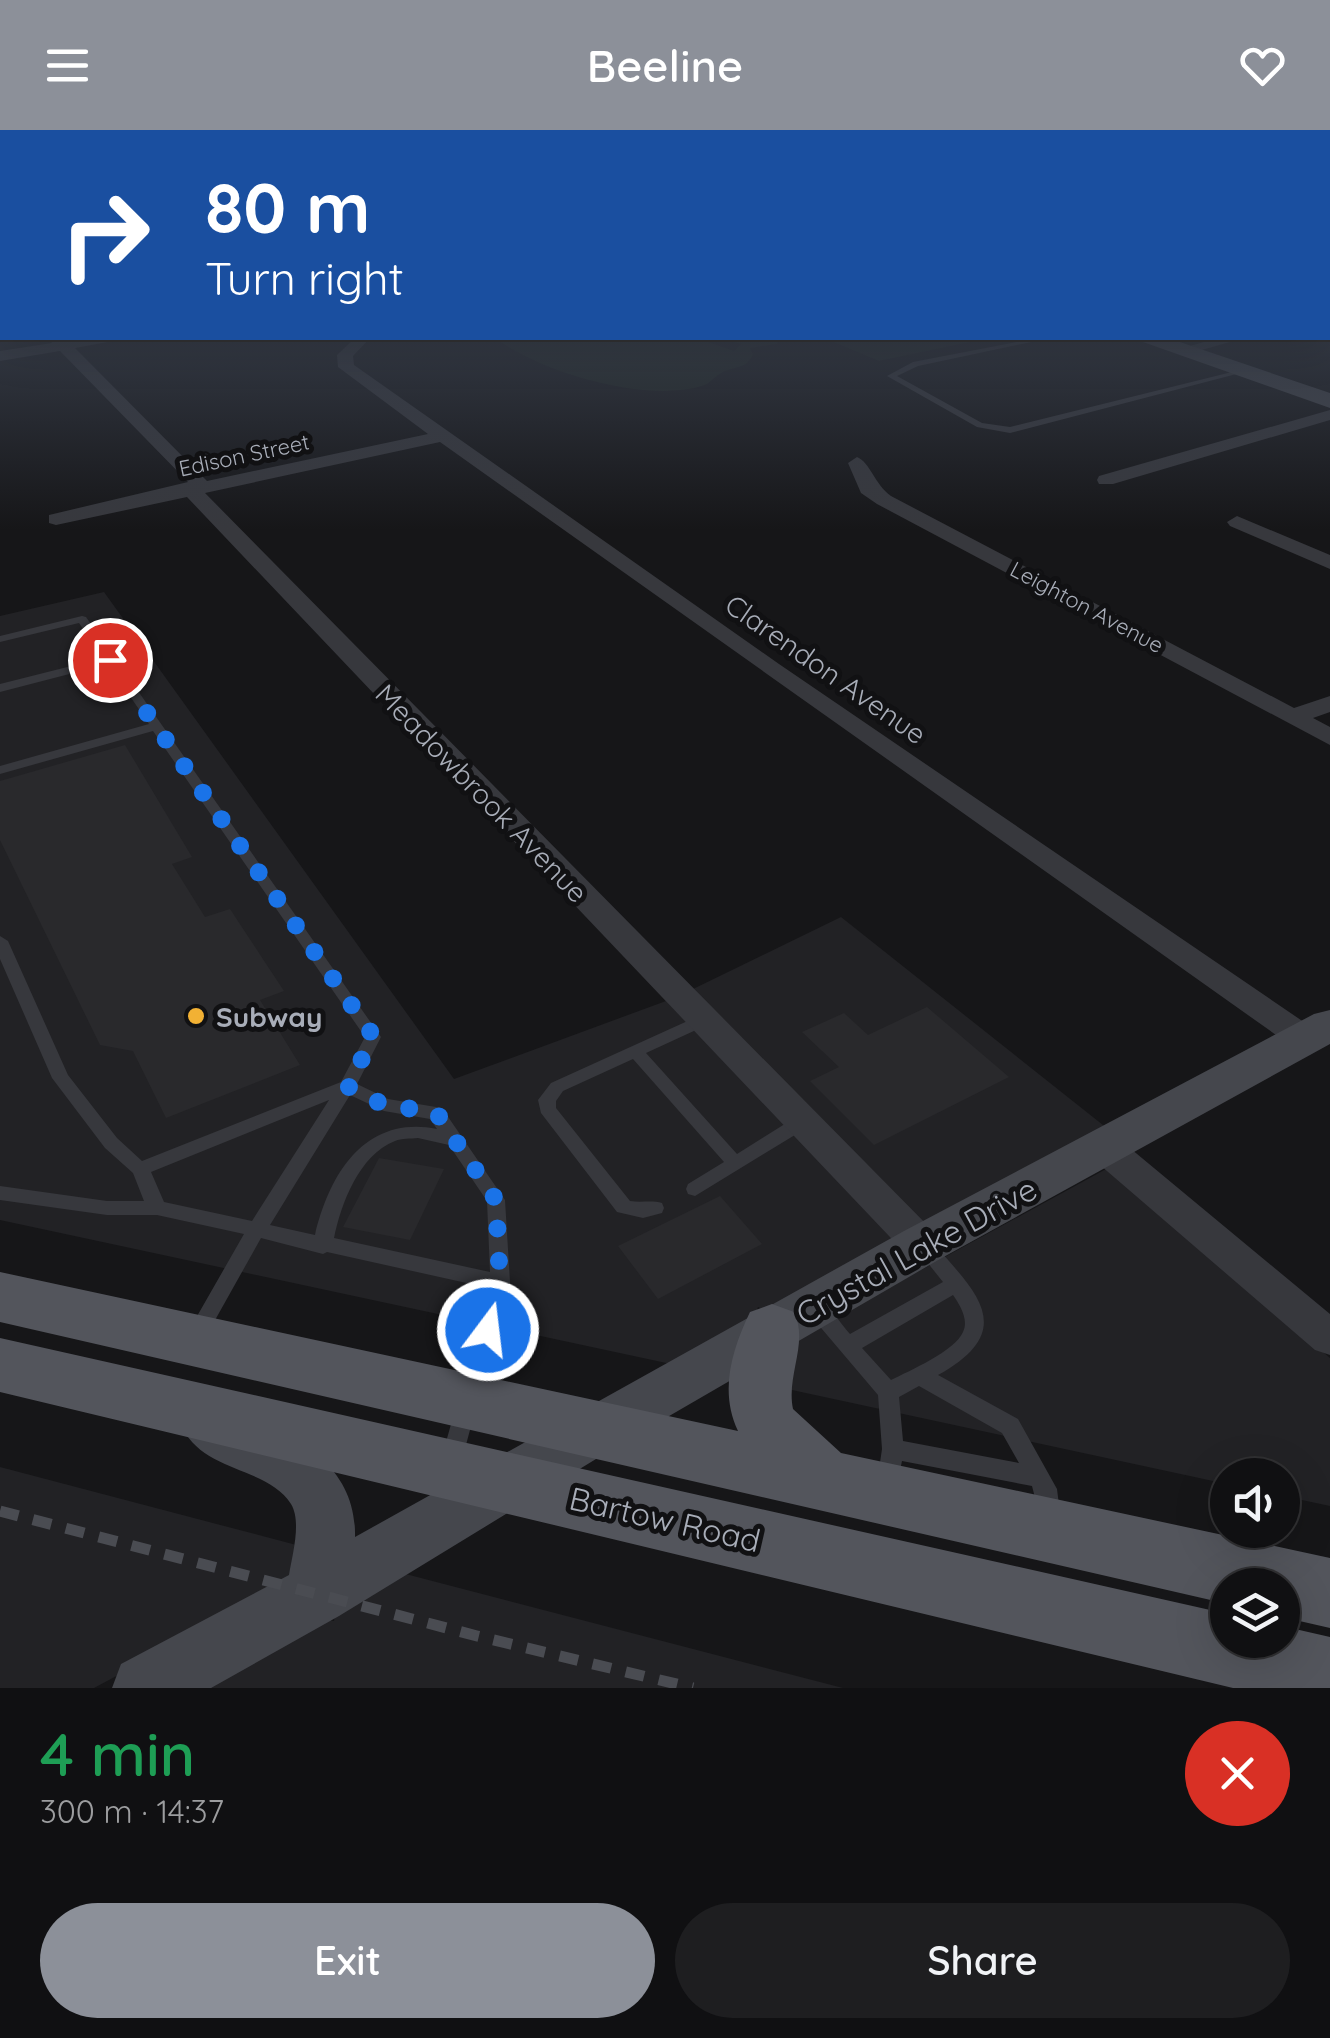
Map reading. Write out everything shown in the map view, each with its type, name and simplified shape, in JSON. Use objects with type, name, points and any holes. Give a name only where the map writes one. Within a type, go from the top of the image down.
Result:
[{"type":"main road","points":[[0,1297],[594,1430],[1045,1504],[1330,1592]]},
{"type":"main road","points":[[810,1328],[759,1368],[756,1396],[763,1419],[780,1446],[868,1475]]},
{"type":"main road","name":"Bartow Road","points":[[0,1365],[1330,1674]]},
{"type":"street","name":"Meadowbrook Avenue","points":[[103,385],[198,481],[194,489],[197,498],[940,1264]]},
{"type":"street","name":"Clarendon Avenue","points":[[372,385],[1318,1032]]},
{"type":"street","points":[[1283,385],[1330,401]]},
{"type":"street","points":[[1106,480],[1330,415]]},
{"type":"street","name":"Edison Street","points":[[56,519],[443,436]]},
{"type":"street","name":"Leighton Avenue","points":[[858,464],[868,489],[884,500],[1330,737]]},
{"type":"street","points":[[1237,522],[1325,557]]},
{"type":"street","points":[[1292,717],[1330,703]]},
{"type":"street","name":"Crystal Lake Drive","points":[[171,1682],[316,1594],[477,1475],[594,1430],[940,1264],[1106,1149],[1318,1032]]},
{"type":"street","points":[[1106,1149],[1330,1338]]},
{"type":"street","points":[[168,1404],[304,1473],[319,1491],[327,1543],[316,1594]]},
{"type":"lane","points":[[907,385],[980,425],[1010,430],[1190,385]]},
{"type":"lane","points":[[0,639],[82,619],[374,1037],[193,1340]]},
{"type":"lane","points":[[0,688],[110,660]]},
{"type":"lane","points":[[0,770],[157,726]]},
{"type":"lane","points":[[0,941],[61,1078],[111,1143],[140,1168],[157,1208]]},
{"type":"lane","points":[[655,1208],[624,1208],[547,1109],[547,1100],[556,1087],[702,1020]]},
{"type":"lane","points":[[635,1051],[735,1163]]},
{"type":"lane","points":[[140,1168],[347,1086],[384,1105],[436,1112],[496,1200],[500,1282],[467,1402],[477,1475]]},
{"type":"lane","points":[[694,1189],[802,1122]]},
{"type":"lane","points":[[324,1246],[328,1214],[364,1150],[409,1130],[426,1130],[454,1140]]},
{"type":"lane","points":[[0,1193],[108,1208],[157,1208],[500,1282]]},
{"type":"lane","points":[[868,1475],[888,1392],[971,1343],[976,1319],[940,1264]]},
{"type":"lane","points":[[810,1328],[888,1392]]},
{"type":"lane","points":[[919,1375],[1010,1426],[1045,1504]]},
{"type":"shaded area","points":[[608,385],[705,385],[679,390]]},
{"type":"shaded area","points":[[104,592],[454,1079],[666,1001],[895,1239],[767,1311],[758,1307],[754,1318],[671,1364],[0,1220],[0,616]]},
{"type":"shaded area","points":[[841,917],[1108,1129],[923,1224],[691,990]]},
{"type":"shaded area","points":[[1108,1168],[1330,1358],[1330,1506],[1300,1500],[1300,1458],[1210,1458],[1210,1480],[778,1387],[789,1342]]},
{"type":"shaded area","points":[[0,1467],[304,1547],[297,1579],[94,1688],[0,1688]]},
{"type":"shaded area","points":[[398,1572],[843,1688],[194,1688],[320,1619],[334,1621],[336,1609]]},
{"type":"building","points":[[125,745],[192,857],[172,864],[205,917],[230,909],[284,991],[260,1000],[300,1065],[166,1118],[133,1051],[100,1045],[0,840],[0,781]]},
{"type":"building","points":[[927,1007],[1009,1077],[874,1145],[810,1081],[839,1067],[802,1032],[844,1013],[868,1035]]},
{"type":"building","points":[[379,1158],[444,1169],[410,1240],[343,1227]]},
{"type":"building","points":[[720,1196],[762,1244],[658,1299],[618,1246]]},
{"type":"railway","points":[[0,1511],[477,1636],[693,1688]]},
{"type":"place","name":"Subway","points":[[196,1016]]},
{"type":"route","points":[[110,660],[374,1037],[347,1086],[384,1105],[436,1112],[496,1200],[500,1282],[488,1330]]}]
